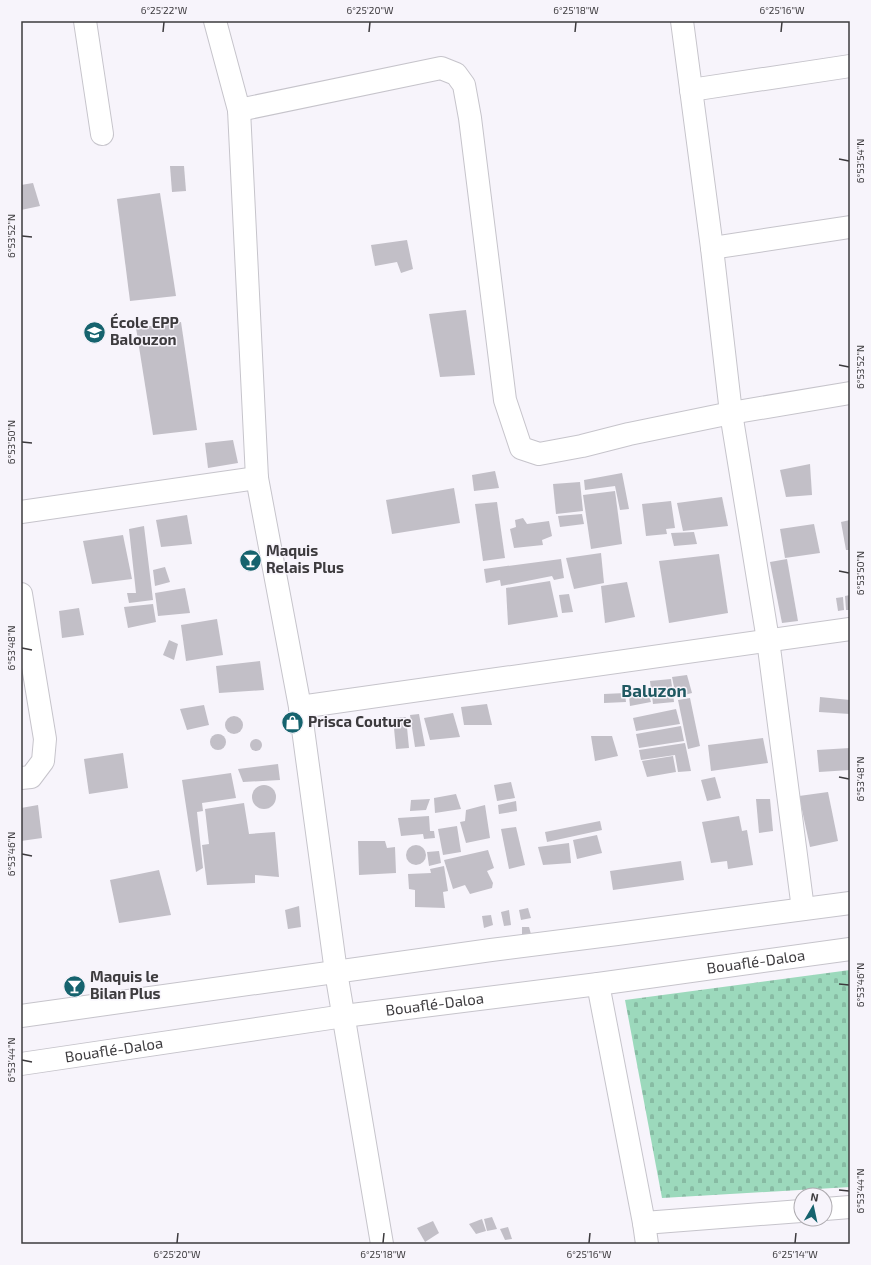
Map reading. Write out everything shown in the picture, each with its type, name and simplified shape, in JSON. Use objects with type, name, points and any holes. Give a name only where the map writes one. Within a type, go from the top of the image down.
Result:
[{"type":"main road","points":[[85,21],[102,134]]},
{"type":"main road","points":[[215,21],[239,110],[257,478],[300,707],[336,972],[382,1244]]},
{"type":"main road","points":[[682,21],[712,248],[731,413],[768,640],[803,909]]},
{"type":"main road","points":[[691,90],[850,66]]},
{"type":"main road","points":[[239,110],[441,68],[456,74],[464,85],[470,118],[505,400],[521,448],[538,454],[582,446],[629,434],[731,413],[850,393]]},
{"type":"main road","points":[[712,248],[850,227]]},
{"type":"main road","points":[[21,512],[257,478]]},
{"type":"main road","points":[[21,594],[45,739],[43,761],[31,776],[21,778]]},
{"type":"main road","points":[[300,707],[850,628]]},
{"type":"main road","points":[[21,1016],[491,950],[850,902]]},
{"type":"main road","name":"Bouaflé-Daloa","points":[[21,1064],[344,1016],[598,984],[850,949]]},
{"type":"main road","points":[[598,984],[646,1233],[793,1212]]},
{"type":"main road","points":[[833,1208],[850,1207]]},
{"type":"green space","points":[[850,970],[850,1187],[793,1187],[793,1190],[662,1198],[625,1000]]},
{"type":"building","points":[[170,166],[184,166],[186,191],[172,192]]},
{"type":"building","points":[[33,183],[40,206],[21,210],[21,185]]},
{"type":"building","points":[[160,193],[176,296],[130,301],[117,199]]},
{"type":"building","points":[[407,240],[413,269],[401,273],[397,262],[375,266],[371,245]]},
{"type":"building","points":[[466,310],[475,375],[440,377],[429,314]]},
{"type":"building","points":[[181,322],[197,430],[153,435],[136,328]]},
{"type":"building","points":[[233,440],[238,463],[208,468],[205,443]]},
{"type":"building","points":[[810,464],[812,495],[786,497],[780,470]]},
{"type":"building","points":[[495,471],[499,488],[474,491],[472,475]]},
{"type":"building","points":[[622,473],[629,509],[620,510],[615,486],[585,490],[584,480]]},
{"type":"building","points":[[580,482],[583,511],[556,514],[553,484]]},
{"type":"building","points":[[454,488],[460,523],[392,534],[386,500]]},
{"type":"building","points":[[615,491],[622,544],[591,549],[583,495]]},
{"type":"building","points":[[722,497],[728,526],[683,531],[677,503]]},
{"type":"building","points":[[671,501],[675,528],[666,529],[667,534],[646,536],[642,504]]},
{"type":"building","points":[[497,502],[505,558],[483,561],[475,504]]},
{"type":"building","points":[[582,514],[584,524],[560,527],[558,516]]},
{"type":"building","points":[[187,515],[192,544],[161,547],[156,520]]},
{"type":"building","points":[[523,518],[527,524],[549,521],[552,536],[542,540],[543,545],[514,548],[510,529],[516,527],[515,520]]},
{"type":"building","points":[[850,520],[850,550],[846,550],[841,522]]},
{"type":"building","points":[[814,524],[820,553],[785,558],[780,529]]},
{"type":"building","points":[[144,526],[153,600],[129,603],[127,593],[136,593],[129,529]]},
{"type":"building","points":[[694,532],[697,544],[674,546],[671,533]]},
{"type":"building","points":[[123,535],[132,579],[92,584],[83,541]]},
{"type":"building","points":[[601,553],[604,583],[574,589],[566,558]]},
{"type":"building","points":[[719,554],[728,613],[669,623],[659,561]]},
{"type":"building","points":[[561,559],[564,578],[554,580],[552,576],[501,586],[500,580],[486,583],[484,569]]},
{"type":"building","points":[[787,559],[798,621],[782,623],[770,562]]},
{"type":"building","points":[[165,567],[170,582],[155,586],[153,570]]},
{"type":"building","points":[[550,581],[558,617],[508,625],[506,588]]},
{"type":"building","points":[[627,582],[635,617],[605,623],[601,586]]},
{"type":"building","points":[[185,588],[190,613],[158,616],[155,593]]},
{"type":"building","points":[[569,594],[573,612],[562,613],[559,595]]},
{"type":"building","points":[[850,595],[850,610],[846,610],[845,596]]},
{"type":"building","points":[[843,597],[844,610],[838,611],[836,598]]},
{"type":"building","points":[[153,604],[156,622],[128,628],[124,607]]},
{"type":"building","points":[[79,608],[84,635],[62,638],[59,611]]},
{"type":"building","points":[[217,619],[223,655],[186,661],[181,625]]},
{"type":"building","points":[[169,640],[178,644],[174,660],[163,655]]},
{"type":"building","points":[[260,661],[264,690],[219,693],[216,666]]},
{"type":"building","points":[[687,675],[692,693],[676,697],[672,677]]},
{"type":"building","points":[[671,679],[674,702],[653,704],[650,681]]},
{"type":"building","points":[[648,692],[651,702],[630,706],[629,696]]},
{"type":"building","points":[[625,693],[626,702],[604,703],[604,694]]},
{"type":"building","points":[[820,697],[850,700],[850,714],[819,712]]},
{"type":"building","points":[[690,698],[700,746],[688,749],[678,700]]},
{"type":"building","points":[[487,704],[492,725],[464,725],[461,707]]},
{"type":"building","points":[[204,705],[209,725],[187,730],[180,709]]},
{"type":"building","points":[[676,709],[680,724],[636,731],[633,718]]},
{"type":"building","points":[[453,713],[460,737],[430,740],[424,718]]},
{"type":"building","points":[[419,714],[425,746],[415,747],[410,715]]},
{"type":"building","points":[[230,716],[238,716],[243,721],[241,732],[238,734],[230,734],[225,729],[225,721]]},
{"type":"building","points":[[406,717],[409,748],[396,749],[393,718]]},
{"type":"building","points":[[681,726],[684,741],[639,748],[636,734]]},
{"type":"building","points":[[218,734],[224,736],[226,742],[224,748],[218,750],[212,748],[210,742],[212,736]]},
{"type":"building","points":[[591,736],[612,736],[618,756],[595,761]]},
{"type":"building","points":[[763,738],[768,763],[711,771],[708,745]]},
{"type":"building","points":[[254,739],[258,739],[262,745],[258,751],[254,751],[250,747],[250,743]]},
{"type":"building","points":[[685,743],[691,771],[678,772],[675,755],[641,760],[639,750]]},
{"type":"building","points":[[850,748],[850,770],[819,772],[817,750]]},
{"type":"building","points":[[123,753],[128,788],[89,794],[84,759]]},
{"type":"building","points":[[673,756],[676,772],[647,777],[642,761]]},
{"type":"building","points":[[278,764],[280,780],[243,782],[238,769]]},
{"type":"building","points":[[231,773],[236,798],[202,803],[203,811],[197,812],[203,868],[196,872],[182,780]]},
{"type":"building","points":[[715,777],[721,798],[707,801],[701,780]]},
{"type":"building","points":[[511,782],[515,798],[497,801],[494,785]]},
{"type":"building","points":[[264,785],[269,786],[275,792],[275,802],[269,808],[264,809],[259,808],[253,802],[252,797],[253,792],[259,786]]},
{"type":"building","points":[[828,792],[838,841],[810,847],[799,796]]},
{"type":"building","points":[[456,794],[461,809],[435,813],[434,798]]},
{"type":"building","points":[[430,799],[426,810],[410,811],[411,800]]},
{"type":"building","points":[[756,799],[770,799],[773,831],[759,833]]},
{"type":"building","points":[[516,801],[517,811],[499,814],[498,805]]},
{"type":"building","points":[[244,803],[249,834],[275,832],[279,877],[255,875],[255,883],[207,885],[202,845],[209,844],[205,809]]},
{"type":"building","points":[[38,805],[42,838],[21,841],[21,808]]},
{"type":"building","points":[[485,805],[490,838],[466,843],[460,822],[465,821],[466,810]]},
{"type":"building","points":[[429,816],[430,831],[434,831],[435,838],[424,839],[423,834],[401,836],[398,818]]},
{"type":"building","points":[[739,816],[742,831],[747,830],[753,865],[728,869],[727,861],[711,863],[702,822]]},
{"type":"building","points":[[600,821],[602,830],[547,842],[545,832]]},
{"type":"building","points":[[457,826],[461,852],[443,855],[438,829]]},
{"type":"building","points":[[516,827],[525,865],[509,869],[501,829]]},
{"type":"building","points":[[597,835],[602,853],[577,859],[573,840]]},
{"type":"building","points":[[358,841],[385,841],[387,848],[395,847],[396,873],[359,875]]},
{"type":"building","points":[[569,843],[571,863],[543,865],[538,847]]},
{"type":"building","points":[[416,845],[423,848],[426,855],[423,862],[416,865],[409,862],[406,855],[409,848]]},
{"type":"building","points":[[488,850],[494,868],[487,871],[493,883],[492,888],[470,894],[465,885],[453,889],[444,860]]},
{"type":"building","points":[[439,851],[441,863],[429,866],[427,852]]},
{"type":"building","points":[[681,861],[684,880],[613,890],[610,871]]},
{"type":"building","points":[[444,866],[448,891],[443,892],[445,908],[415,907],[415,890],[409,889],[408,874],[431,873],[430,869]]},
{"type":"building","points":[[159,870],[171,915],[119,923],[110,880]]},
{"type":"building","points":[[299,906],[301,927],[288,929],[285,910]]},
{"type":"building","points":[[528,908],[531,918],[521,920],[519,910]]},
{"type":"building","points":[[509,910],[511,925],[504,926],[501,912]]},
{"type":"building","points":[[491,915],[493,925],[484,928],[482,916]]},
{"type":"building","points":[[522,927],[529,927],[531,934],[522,935]]},
{"type":"building","points":[[492,1217],[497,1229],[487,1231],[484,1219]]},
{"type":"building","points":[[482,1219],[486,1231],[476,1234],[469,1224]]},
{"type":"building","points":[[433,1221],[439,1233],[425,1242],[417,1228]]},
{"type":"building","points":[[508,1227],[512,1239],[505,1240],[500,1229]]},
{"type":"place","name":"École EPP Balouzon","points":[[95,332]]},
{"type":"place","name":"Maquis Relais Plus","points":[[250,560]]},
{"type":"place","name":"Prisca Couture","points":[[293,722]]},
{"type":"place","name":"Maquis le Bilan Plus","points":[[75,986]]},
{"type":"district","name":"Baluzon","points":[[654,691]]}]
